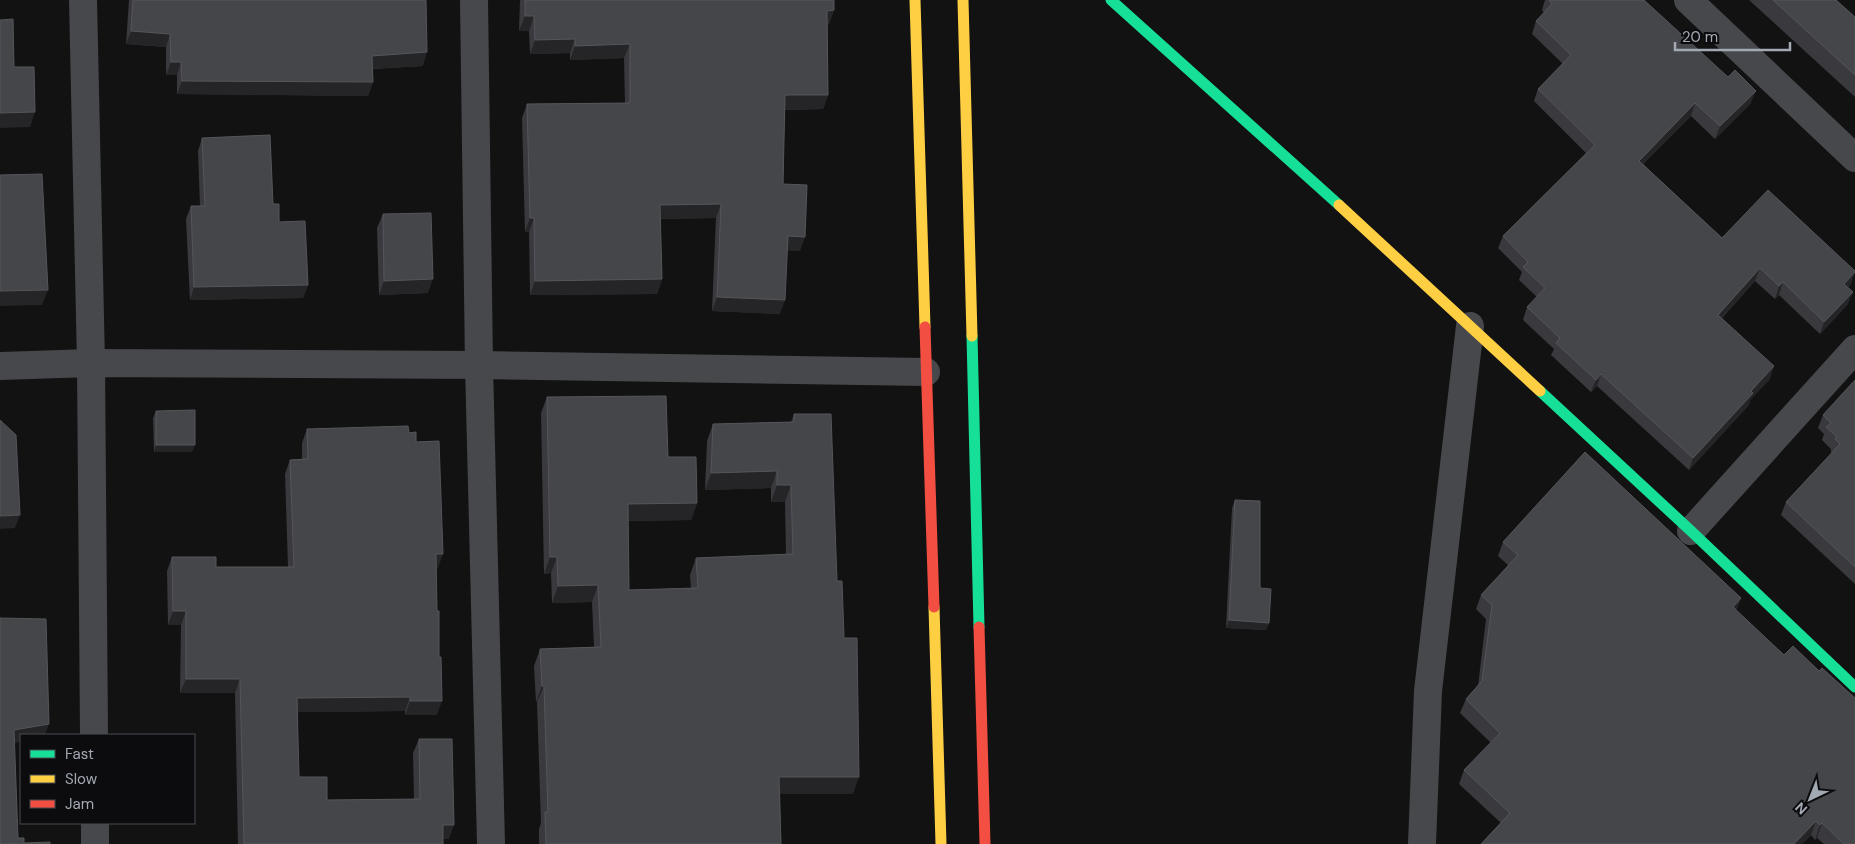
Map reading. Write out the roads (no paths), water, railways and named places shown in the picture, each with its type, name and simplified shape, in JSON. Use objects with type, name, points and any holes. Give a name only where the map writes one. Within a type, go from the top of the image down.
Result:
[{"type":"main road","points":[[915,0],[941,844]]},
{"type":"main road","points":[[963,0],[985,844]]},
{"type":"main road","points":[[1111,0],[1298,166],[1691,531],[1855,687]]},
{"type":"street","points":[[83,0],[91,362],[94,734]]},
{"type":"street","points":[[474,0],[479,365],[491,844]]},
{"type":"street","points":[[1688,0],[1855,158]]},
{"type":"street","points":[[1422,844],[1428,691],[1470,326]]},
{"type":"street","points":[[1691,531],[1855,349]]},
{"type":"street","points":[[0,366],[91,362],[479,365],[926,372]]},
{"type":"street","points":[[95,824],[95,844]]}]
